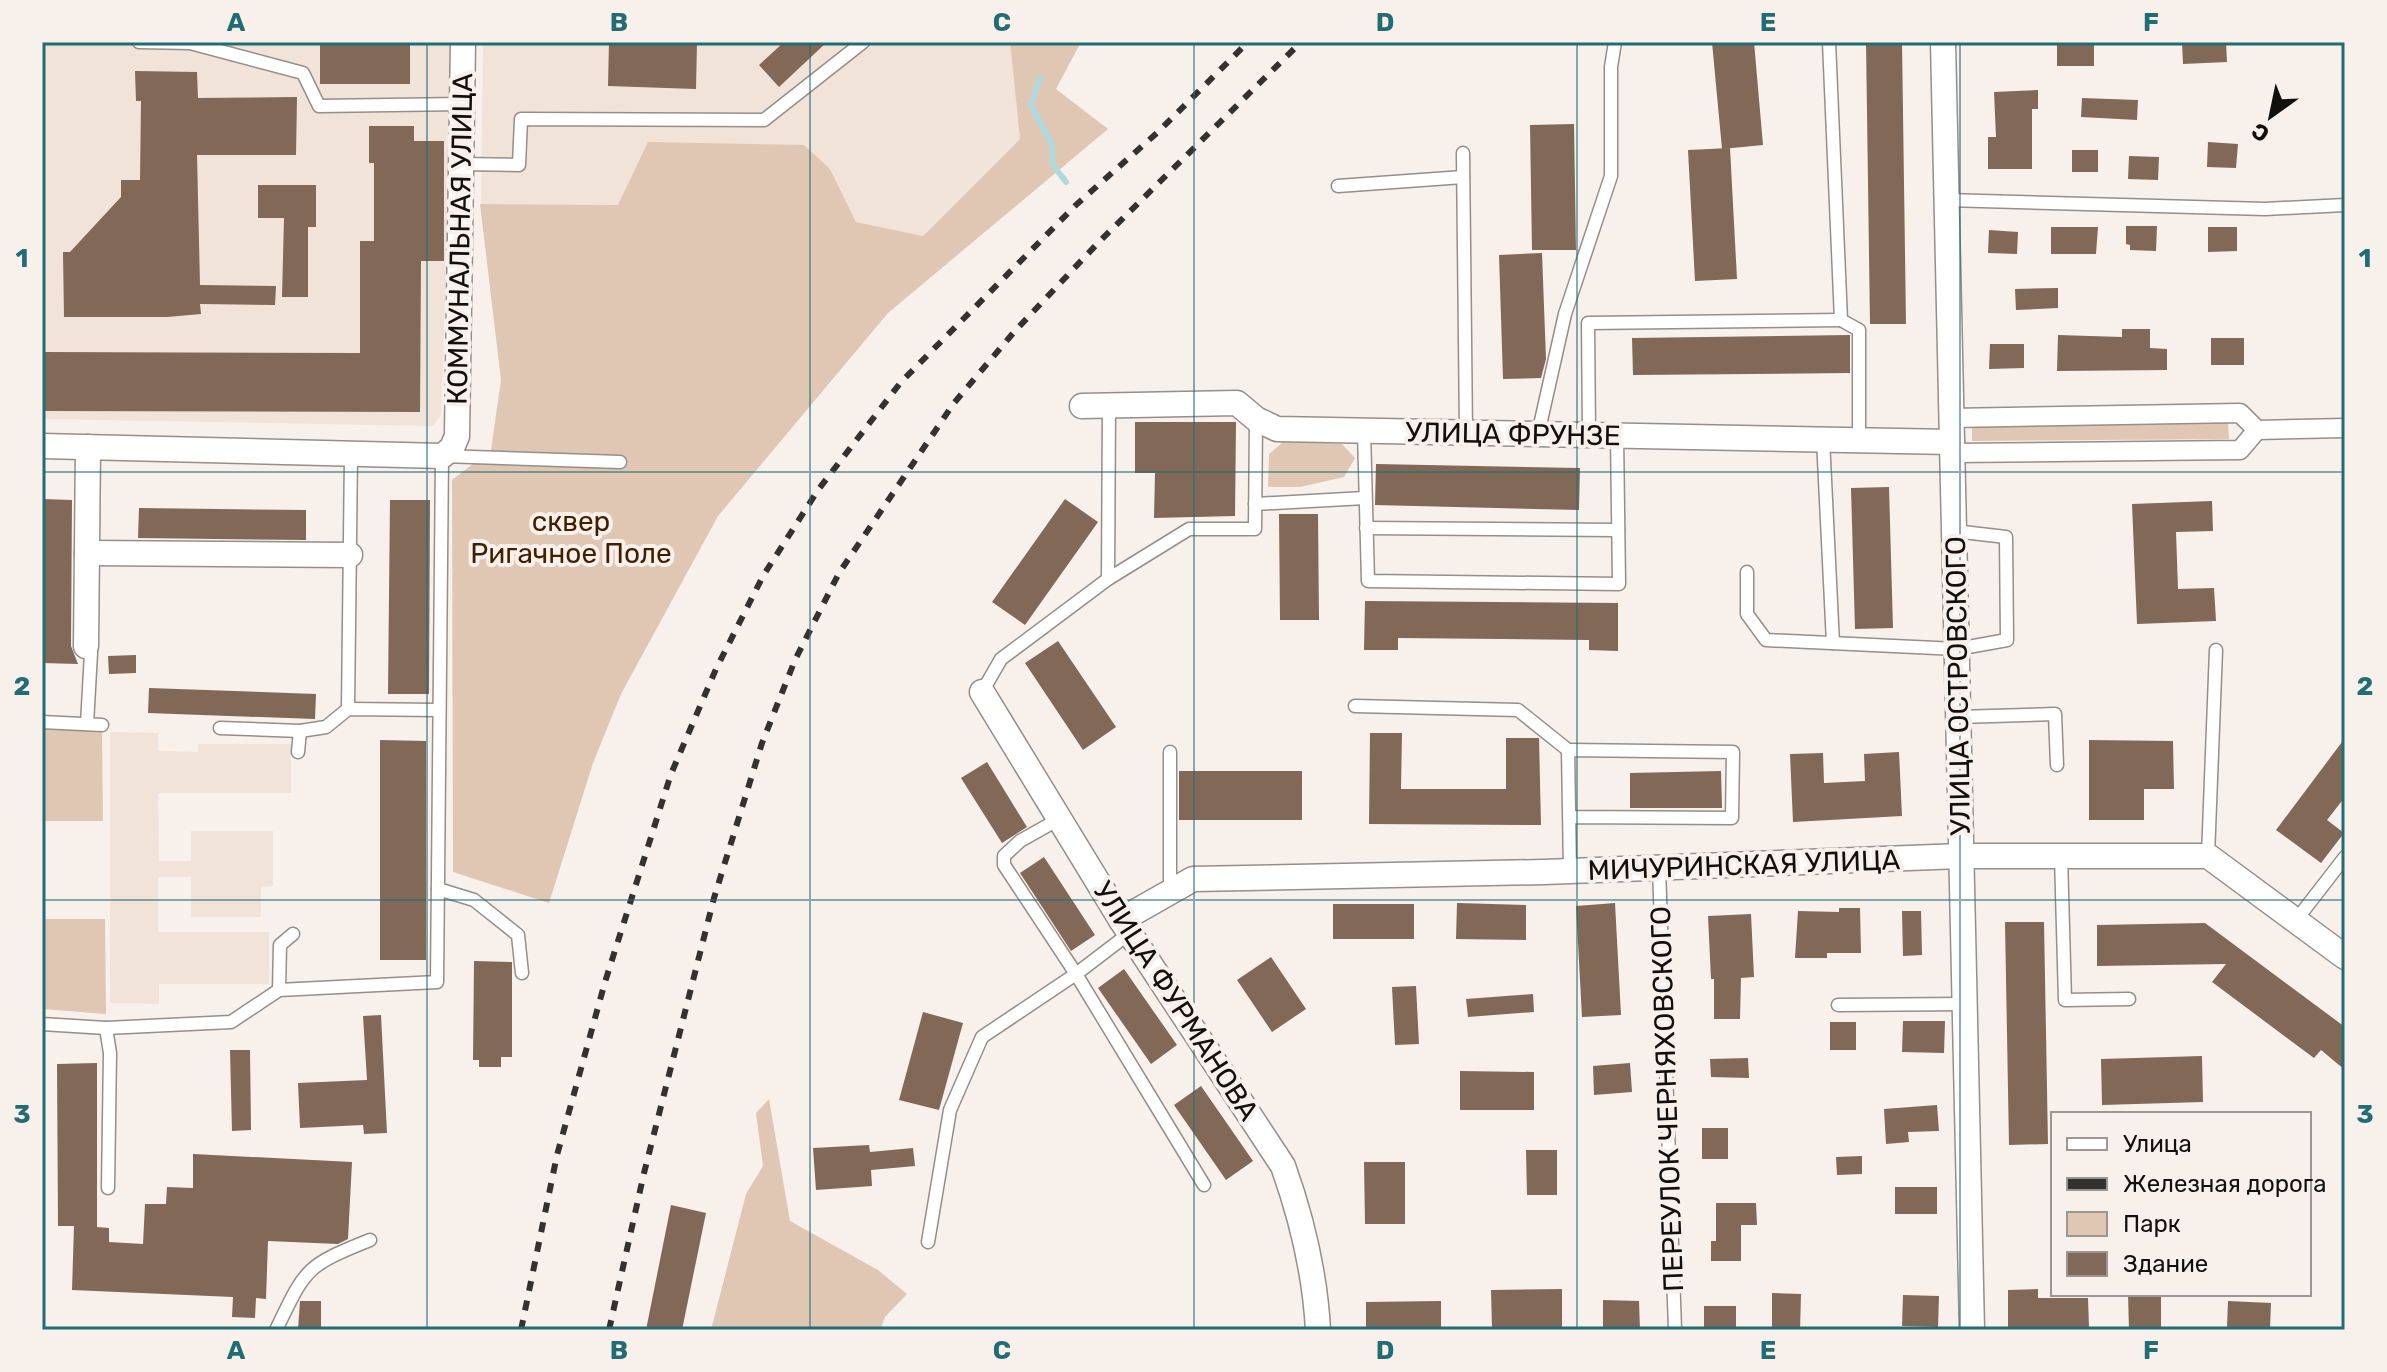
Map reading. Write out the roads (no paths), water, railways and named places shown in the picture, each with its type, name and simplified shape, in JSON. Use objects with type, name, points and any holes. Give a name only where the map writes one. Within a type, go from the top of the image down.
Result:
[{"type":"street","name":"КОММУНАЛЬНАЯ УЛИЦА","points":[[449,446],[463,42]]},
{"type":"street","name":"УЛИЦА ОСТРОВСКОГО","points":[[1943,42],[1972,1330]]},
{"type":"street","name":"УЛИЦА ФРУНЗЕ","points":[[1082,406],[1237,403],[1256,419],[1277,429],[1859,440],[1952,438],[2240,450],[2257,430]]},
{"type":"street","name":"УЛИЦА ФРУНЗЕ","points":[[1952,438],[2240,413],[2257,430],[2345,428]]},
{"type":"street","points":[[42,446],[351,453],[449,446]]},
{"type":"street","points":[[88,447],[88,650]]},
{"type":"street","points":[[87,553],[350,555]]},
{"type":"street","name":"УЛИЦА ФУРМАНОВА","points":[[982,692],[1126,926],[1283,1166],[1300,1222],[1316,1295],[1318,1330]]},
{"type":"street","name":"МИЧУРИНСКАЯ УЛИЦА","points":[[1126,926],[1170,890],[1193,879],[1570,871],[1961,856],[2208,856]]},
{"type":"street","points":[[2208,856],[2345,957]]},
{"type":"lane","points":[[139,42],[190,43],[303,73],[319,106],[462,104]]},
{"type":"lane","points":[[461,164],[519,165],[521,119],[764,120],[863,42]]},
{"type":"lane","points":[[1538,434],[1565,314],[1611,176],[1611,67],[1615,42]]},
{"type":"lane","points":[[1829,42],[1841,320]]},
{"type":"lane","points":[[1463,153],[1466,433]]},
{"type":"lane","points":[[1338,186],[1463,177]]},
{"type":"lane","points":[[1947,200],[2265,209],[2345,205]]},
{"type":"lane","points":[[1589,435],[1588,323],[1841,320],[1859,330],[1859,440]]},
{"type":"lane","points":[[1108,579],[1109,406]]},
{"type":"lane","points":[[982,692],[1001,659],[1108,579],[1189,529],[1255,529],[1256,419]]},
{"type":"lane","points":[[1364,431],[1368,581],[1619,584],[1617,435]]},
{"type":"lane","points":[[1823,439],[1833,643]]},
{"type":"lane","points":[[42,1024],[106,1028],[231,1022],[279,990],[437,982],[439,710],[449,446],[620,462]]},
{"type":"lane","points":[[348,709],[351,453]]},
{"type":"lane","points":[[1255,504],[1365,498]]},
{"type":"lane","points":[[1366,528],[1618,530]]},
{"type":"lane","points":[[1747,572],[1747,614],[1766,640],[1957,649],[2007,640],[2006,537],[1954,531]]},
{"type":"lane","points":[[87,724],[88,650]]},
{"type":"lane","points":[[2208,856],[2216,650]]},
{"type":"lane","points":[[1355,706],[1518,710],[1568,750],[1733,752],[1732,818],[1569,817]]},
{"type":"lane","points":[[220,728],[300,731],[326,727],[348,709],[439,710]]},
{"type":"lane","points":[[1958,717],[2055,714],[2057,765]]},
{"type":"lane","points":[[42,722],[102,725]]},
{"type":"lane","points":[[298,752],[300,731]]},
{"type":"lane","points":[[1568,750],[1570,871]]},
{"type":"lane","points":[[1170,752],[1170,890]]},
{"type":"lane","points":[[1059,819],[1020,841],[1004,856],[1004,865],[1076,974],[1204,1185]]},
{"type":"lane","points":[[2061,856],[2065,1000],[2129,999]]},
{"type":"lane","points":[[2297,919],[2345,857]]},
{"type":"lane","name":"ПЕРЕУЛОК ЧЕРНЯХОВСКОГО","points":[[1659,868],[1675,1330]]},
{"type":"lane","points":[[438,889],[474,900],[518,935],[522,973]]},
{"type":"lane","points":[[928,1242],[950,1110],[982,1037],[1076,974],[1126,926]]},
{"type":"lane","points":[[279,990],[280,945],[293,934]]},
{"type":"lane","points":[[1838,1005],[1965,1004]]},
{"type":"lane","points":[[106,1028],[110,1053],[108,1188]]},
{"type":"lane","points":[[276,1330],[300,1281],[319,1260],[370,1240]]},
{"type":"waterway","points":[[1040,77],[1031,105],[1052,145],[1053,165],[1066,182]]},
{"type":"railway","points":[[521,1330],[557,1155],[605,982],[671,774],[716,669],[763,576],[818,490],[901,382],[1077,204],[1158,132],[1248,42]]},
{"type":"railway","points":[[609,1330],[644,1173],[714,898],[762,743],[795,660],[839,573],[954,403],[1014,332],[1098,243],[1301,42]]},
{"type":"park label","name":"сквер Ригачное Поле","points":[[571,537]]}]
